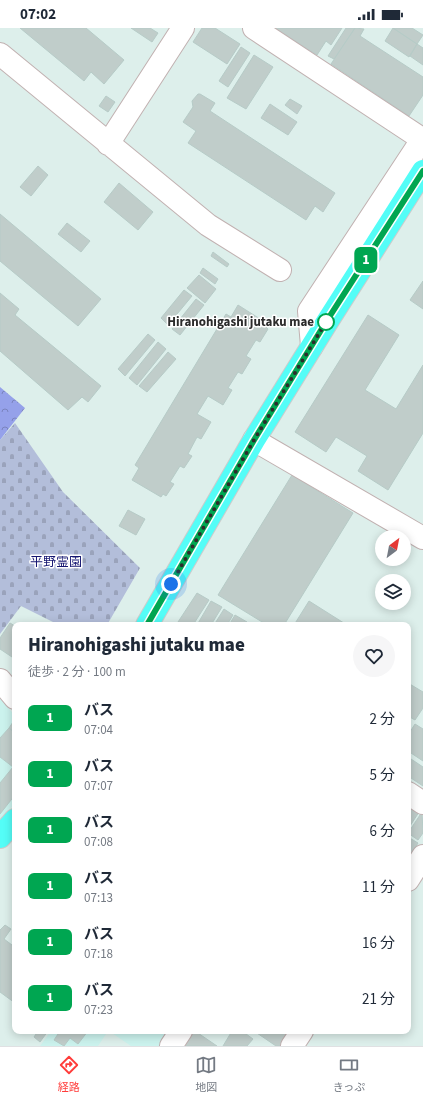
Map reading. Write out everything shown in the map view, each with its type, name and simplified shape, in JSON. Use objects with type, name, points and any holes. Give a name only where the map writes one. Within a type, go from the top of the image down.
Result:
[{"type":"main road","points":[[149,622],[254,440],[423,171]]},
{"type":"main road","points":[[0,836],[12,823]]},
{"type":"street","points":[[108,144],[183,28]]},
{"type":"street","points":[[254,28],[423,139],[309,311],[312,346]]},
{"type":"street","points":[[0,54],[208,225],[280,270]]},
{"type":"street","points":[[254,440],[423,538]]},
{"type":"street","points":[[0,680],[12,694]]},
{"type":"street","points":[[411,795],[423,803]]},
{"type":"street","points":[[411,875],[423,856]]},
{"type":"street","points":[[171,1046],[179,1034]]},
{"type":"street","points":[[292,1046],[300,1034]]},
{"type":"shaded area","points":[[0,698],[12,712],[12,807],[0,822]]},
{"type":"shaded area","points":[[49,1034],[106,1034],[98,1046],[40,1046]]},
{"type":"shaded area","points":[[113,1034],[171,1034],[163,1046],[131,1046]]},
{"type":"green space","points":[[0,387],[25,408],[0,440]]},
{"type":"green space","name":"平野霊園","points":[[15,423],[63,492],[140,568],[109,622],[53,622],[21,606],[0,634],[0,440]]},
{"type":"building","points":[[20,28],[86,28],[124,60],[104,84],[91,72],[84,81]]},
{"type":"building","points":[[131,28],[150,28],[158,33],[152,42]]},
{"type":"building","points":[[202,28],[215,28],[240,44],[227,64],[193,42]]},
{"type":"building","points":[[275,28],[342,28],[331,45],[326,41],[317,55]]},
{"type":"building","points":[[346,28],[355,28],[334,59],[328,56]]},
{"type":"building","points":[[355,28],[364,29],[360,36],[423,77],[423,95],[409,116],[331,64]]},
{"type":"building","points":[[393,28],[412,28],[423,35],[417,44]]},
{"type":"building","points":[[393,28],[417,44],[409,57],[385,41]]},
{"type":"building","points":[[417,44],[423,48],[423,65],[410,56]]},
{"type":"building","points":[[241,47],[250,53],[228,87],[219,81]]},
{"type":"building","points":[[254,55],[273,67],[246,109],[227,98]]},
{"type":"building","points":[[198,94],[215,103],[210,111],[335,193],[323,212],[315,206],[306,220],[188,143],[196,131],[183,122],[193,107],[192,101]]},
{"type":"building","points":[[106,96],[115,102],[108,112],[99,106]]},
{"type":"building","points":[[290,99],[302,106],[297,114],[285,105]]},
{"type":"building","points":[[270,104],[297,122],[288,135],[261,118]]},
{"type":"building","points":[[38,166],[48,175],[31,196],[20,187]]},
{"type":"building","points":[[119,183],[153,212],[138,230],[104,202]]},
{"type":"building","points":[[0,214],[101,299],[78,326],[0,261]]},
{"type":"building","points":[[67,223],[90,241],[81,252],[58,234]]},
{"type":"building","points":[[213,252],[229,264],[227,267],[211,256]]},
{"type":"building","points":[[203,268],[218,279],[215,284],[200,273]]},
{"type":"building","points":[[199,275],[216,289],[205,303],[187,288]]},
{"type":"building","points":[[423,281],[423,309],[410,300]]},
{"type":"building","points":[[184,290],[192,296],[168,325],[161,318]]},
{"type":"building","points":[[0,293],[19,309],[15,315],[101,386],[88,402],[82,397],[68,410],[0,351]]},
{"type":"building","points":[[196,299],[204,305],[180,335],[172,329]]},
{"type":"building","points":[[238,305],[268,324],[266,327],[268,329],[260,342],[256,340],[246,356],[251,359],[242,374],[238,372],[228,388],[232,390],[223,405],[208,396],[197,414],[211,422],[201,439],[197,437],[188,454],[192,456],[184,468],[180,466],[170,482],[174,484],[166,496],[163,494],[161,497],[132,480],[139,468],[135,465],[226,314],[231,317]]},
{"type":"building","points":[[368,315],[399,335],[365,390],[396,409],[423,365],[423,433],[388,490],[358,471],[367,456],[336,437],[326,452],[295,432]]},
{"type":"building","points":[[148,334],[155,340],[125,376],[118,369]]},
{"type":"building","points":[[158,342],[166,349],[137,385],[129,378]]},
{"type":"building","points":[[168,352],[176,359],[147,392],[139,386]]},
{"type":"building","points":[[292,475],[353,513],[286,622],[262,622],[218,595]]},
{"type":"building","points":[[128,510],[145,519],[136,535],[119,526]]},
{"type":"building","points":[[197,593],[209,600],[195,622],[178,622]]},
{"type":"building","points":[[211,601],[222,607],[213,622],[199,622]]},
{"type":"building","points":[[309,601],[342,622],[296,622]]},
{"type":"building","points":[[224,609],[233,615],[229,622],[216,622]]},
{"type":"building","points":[[235,615],[247,622],[231,622]]},
{"type":"building","points":[[10,623],[12,624],[12,657],[0,649],[0,638]]},
{"type":"building","points":[[411,685],[423,692],[423,708],[415,720],[411,718]]},
{"type":"building","points":[[12,724],[12,730],[9,728]]},
{"type":"building","points":[[415,724],[423,729],[423,761],[411,753],[411,730]]},
{"type":"building","points":[[9,728],[12,730],[12,766],[0,757],[0,738]]},
{"type":"building","points":[[411,759],[423,767],[423,786],[411,778]]},
{"type":"building","points":[[12,768],[12,799],[0,814],[0,783]]},
{"type":"building","points":[[411,805],[421,809],[411,824]]},
{"type":"building","points":[[422,812],[423,833],[418,840],[411,835],[411,828]]},
{"type":"building","points":[[411,839],[418,843],[411,854]]},
{"type":"building","points":[[5,925],[11,929],[4,939],[12,945],[12,1001],[0,992],[0,930]]},
{"type":"building","points":[[36,1034],[46,1034],[40,1042],[34,1037]]},
{"type":"building","points":[[58,1034],[86,1034],[78,1044],[70,1038],[64,1046],[54,1040]]},
{"type":"building","points":[[188,1034],[199,1034],[217,1046],[185,1046],[182,1044]]},
{"type":"building","points":[[230,1034],[246,1034],[253,1039],[247,1046],[223,1046]]},
{"type":"building","points":[[258,1034],[289,1034],[281,1046],[276,1046]]},
{"type":"bus line","name":"1","points":[[149,622],[254,440],[326,322],[423,171]]},
{"type":"place","name":"Hiranohigashi jutaku mae","points":[[326,322]]},
{"type":"route","points":[[171,584],[254,440],[326,322]]}]
